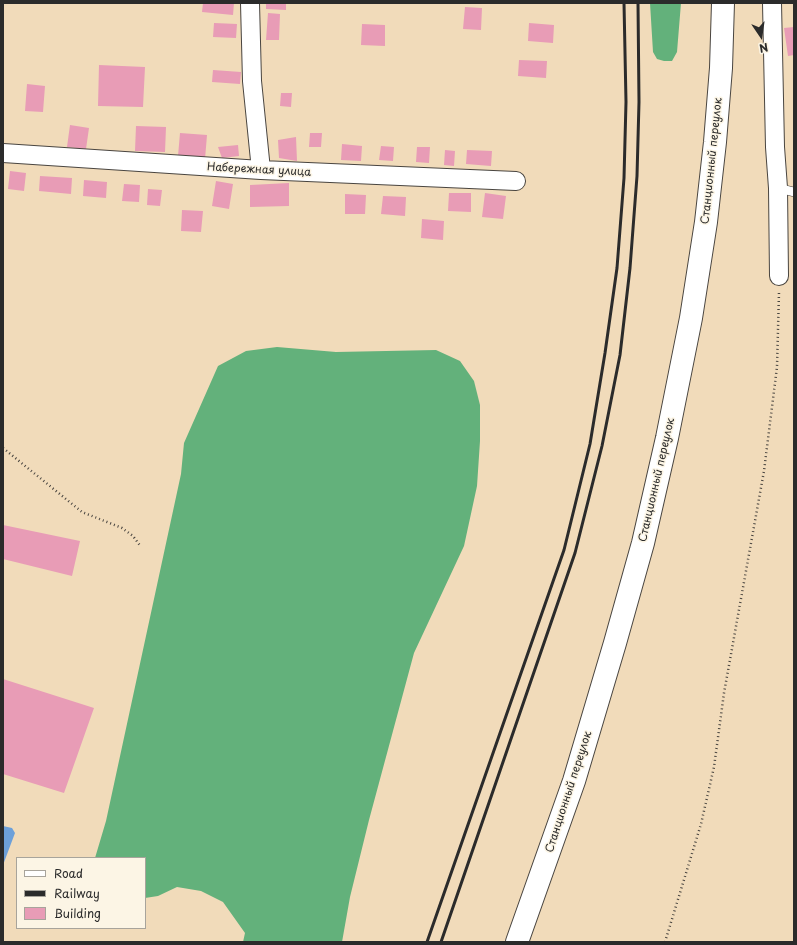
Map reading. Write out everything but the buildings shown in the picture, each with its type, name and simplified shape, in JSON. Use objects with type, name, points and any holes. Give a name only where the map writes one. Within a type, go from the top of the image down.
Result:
[{"type":"main road","name":"Станционный переулок","points":[[517,942],[574,782],[643,543],[667,438],[691,318],[706,222],[715,142],[721,68],[723,3]]},
{"type":"street","points":[[250,3],[252,81],[261,170]]},
{"type":"street","points":[[772,3],[775,147],[786,190],[779,276]]},
{"type":"street","name":"Набережная улица","points":[[3,153],[261,170],[516,181]]},
{"type":"path","points":[[665,942],[701,824],[714,768],[724,693],[765,463],[777,367],[779,276]]},
{"type":"path","points":[[3,448],[82,512],[122,528],[133,536],[141,547]]},
{"type":"green space","points":[[650,3],[681,3],[677,52],[672,61],[657,59],[653,52]]},
{"type":"green space","points":[[277,347],[336,352],[436,350],[460,361],[474,381],[480,405],[480,441],[477,486],[464,546],[414,653],[369,820],[350,897],[342,942],[243,942],[245,933],[223,902],[201,891],[177,887],[158,896],[146,898],[146,857],[95,857],[106,821],[181,474],[184,443],[218,366],[246,351]]},
{"type":"water","points":[[3,826],[12,828],[15,833],[3,865]]},
{"type":"railway","points":[[427,942],[564,550],[590,444],[617,268],[624,178],[626,102],[624,3]]},
{"type":"railway","points":[[441,942],[575,553],[602,446],[620,355],[630,268],[637,176],[639,102],[638,3]]}]
